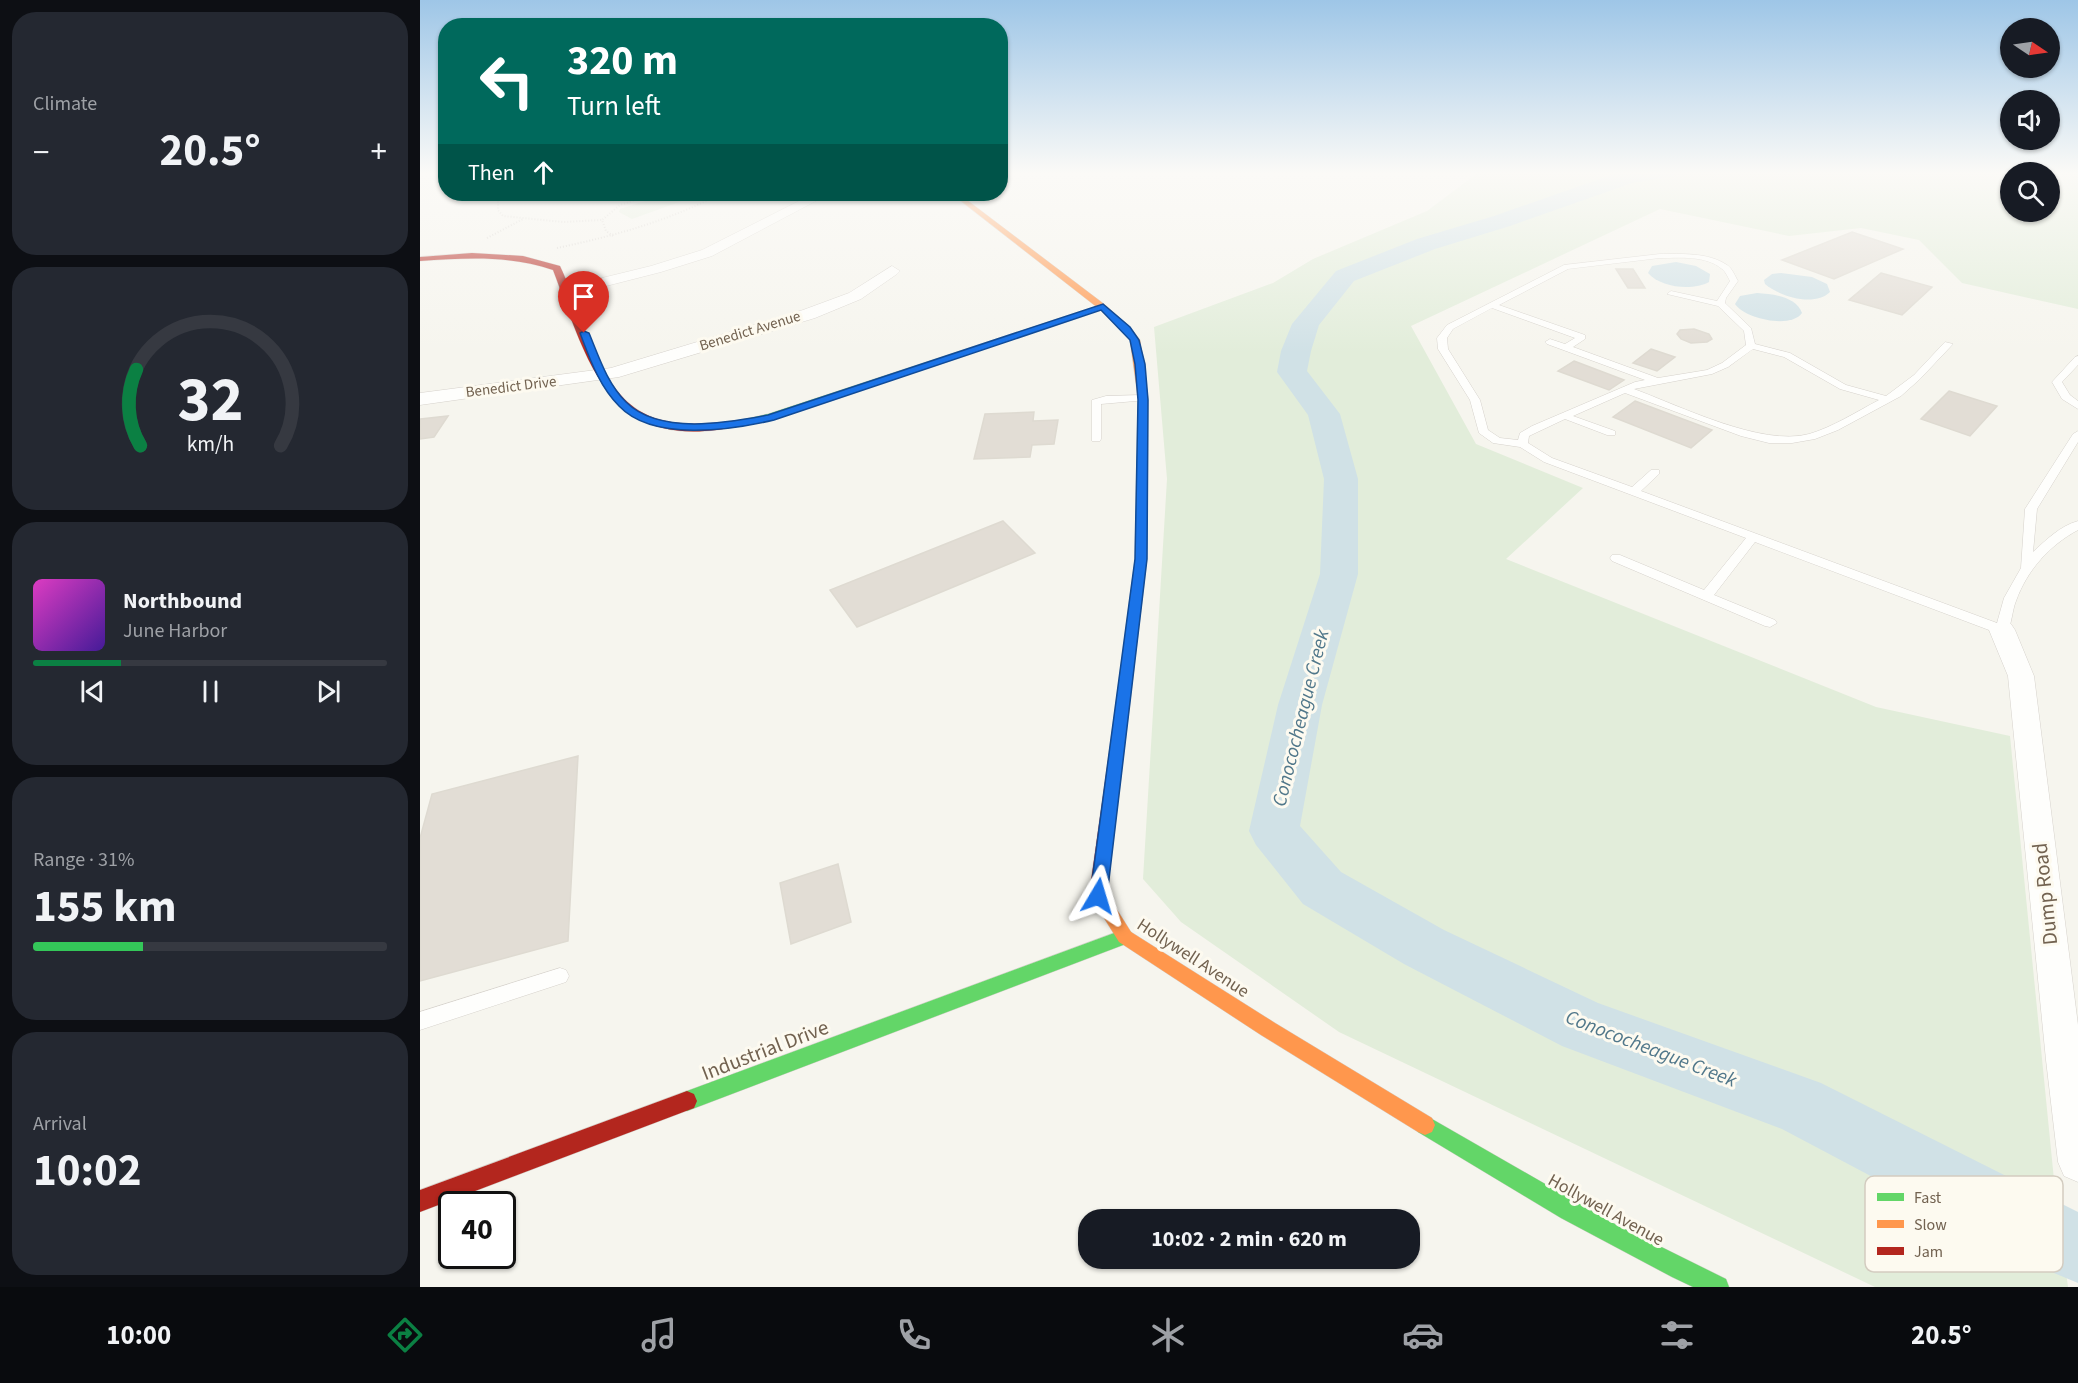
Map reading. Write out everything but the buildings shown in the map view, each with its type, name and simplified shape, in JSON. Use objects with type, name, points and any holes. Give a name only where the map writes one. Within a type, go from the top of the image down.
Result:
[{"type":"street","points":[[567,291],[656,269],[707,253],[748,232]]},
{"type":"street","name":"Hollywell Avenue","points":[[1005,232],[1103,307],[1127,329],[1135,340],[1140,364],[1143,398],[1141,559],[1098,896],[1125,937],[1268,1029],[1657,1269],[1718,1287]]},
{"type":"street","points":[[420,259],[513,256],[544,261],[557,268],[601,375],[623,405],[647,419],[679,427],[732,425],[770,417],[1103,307]]},
{"type":"street","name":"Benedict Avenue","points":[[601,375],[809,314],[855,296],[892,271]]},
{"type":"street","name":"Benedict Drive","points":[[420,399],[601,375]]},
{"type":"street","name":"Dump Road","points":[[2002,630],[2021,676],[2075,1147]]},
{"type":"street","name":"Industrial Drive","points":[[420,1201],[1125,937]]},
{"type":"lane","points":[[1721,304],[1722,298],[1734,281],[1733,275],[1724,266],[1712,260],[1678,255],[1567,267],[1450,327],[1442,338],[1443,349],[1475,400],[1484,431],[1497,441],[1523,444],[1548,460],[2002,630],[2004,613],[2026,566],[2031,509],[2078,434]]},
{"type":"lane","points":[[1671,294],[1721,304],[1748,330],[1751,346]]},
{"type":"lane","points":[[1491,305],[1582,337],[1566,348]]},
{"type":"lane","points":[[1550,342],[1657,381]]},
{"type":"lane","points":[[1626,390],[1745,434],[1769,440],[1792,440],[1834,428],[1897,394],[1917,377],[1948,344]]},
{"type":"lane","points":[[1523,444],[1524,435],[1638,384],[1709,372],[1725,365],[1751,346]]},
{"type":"lane","points":[[1751,346],[1787,355],[1843,387],[1887,399]]},
{"type":"lane","points":[[2078,359],[2056,382],[2066,397],[2078,405]]},
{"type":"lane","points":[[1096,439],[1096,402],[1106,399],[1143,398]]},
{"type":"lane","points":[[1565,416],[1611,433]]},
{"type":"lane","points":[[1633,492],[1655,472]]},
{"type":"lane","points":[[2026,566],[2057,539],[2078,525]]},
{"type":"lane","points":[[1706,596],[1752,538]]},
{"type":"lane","points":[[1616,558],[1770,623]]},
{"type":"lane","points":[[420,1021],[560,976]]},
{"type":"path","points":[[607,232],[613,236]]},
{"type":"path","points":[[513,256],[625,232]]},
{"type":"green space","points":[[1377,232],[1611,232],[1411,326],[1476,444],[1583,488],[1506,559],[1876,707],[2010,736],[2054,1176],[1865,1176],[1865,1272],[2063,1272],[2063,1250],[2068,1287],[1875,1287],[1339,1032],[1181,922],[1143,879],[1167,479],[1154,327],[1273,283],[1313,259]]},
{"type":"green space","points":[[1770,232],[1824,232],[1789,236]]},
{"type":"green space","points":[[1881,232],[2078,232],[2078,309],[1962,283],[1919,240]]},
{"type":"shaded area","points":[[1676,262],[1696,266],[1710,274],[1709,282],[1686,287],[1669,285],[1648,273],[1652,266]]},
{"type":"shaded area","points":[[1772,274],[1812,277],[1827,284],[1830,292],[1816,299],[1798,298],[1779,293],[1765,284],[1764,280]]},
{"type":"shaded area","points":[[1757,293],[1789,299],[1799,307],[1802,313],[1788,320],[1768,320],[1748,314],[1735,304],[1740,296]]},
{"type":"waterway","name":"Conococheague Creek","points":[[1465,232],[1426,244],[1345,276],[1306,324],[1296,351],[1292,372],[1324,414],[1341,479],[1339,574],[1300,705],[1274,831],[1322,888],[1424,947],[1583,1026],[1799,1105],[1937,1176]]},
{"type":"waterway","name":"Conococheague Creek","points":[[2063,1241],[2078,1249]]},
{"type":"traffic: fast","points":[[740,423],[770,417],[1103,307]]},
{"type":"traffic: fast","points":[[1122,710],[1141,559],[1143,398]]},
{"type":"traffic: fast","points":[[687,1101],[1125,937]]},
{"type":"traffic: fast","points":[[1425,1125],[1569,1210],[1718,1287]]},
{"type":"traffic: slow","points":[[1005,232],[1101,306],[1127,329],[1135,340],[1143,398]]},
{"type":"traffic: slow","points":[[1103,902],[1125,937],[1268,1029],[1425,1125]]},
{"type":"traffic: jam","points":[[420,259],[506,256],[540,262],[557,268],[588,348],[610,388],[623,404],[637,415],[661,424],[701,427],[740,423]]},
{"type":"traffic: jam","points":[[1103,902],[1098,895],[1122,710]]},
{"type":"traffic: jam","points":[[420,1201],[687,1101]]},
{"type":"route","points":[[584,333],[601,375],[623,405],[647,419],[679,427],[732,425],[770,417],[1103,307],[1127,329],[1135,340],[1143,400],[1141,559],[1098,896]]}]
